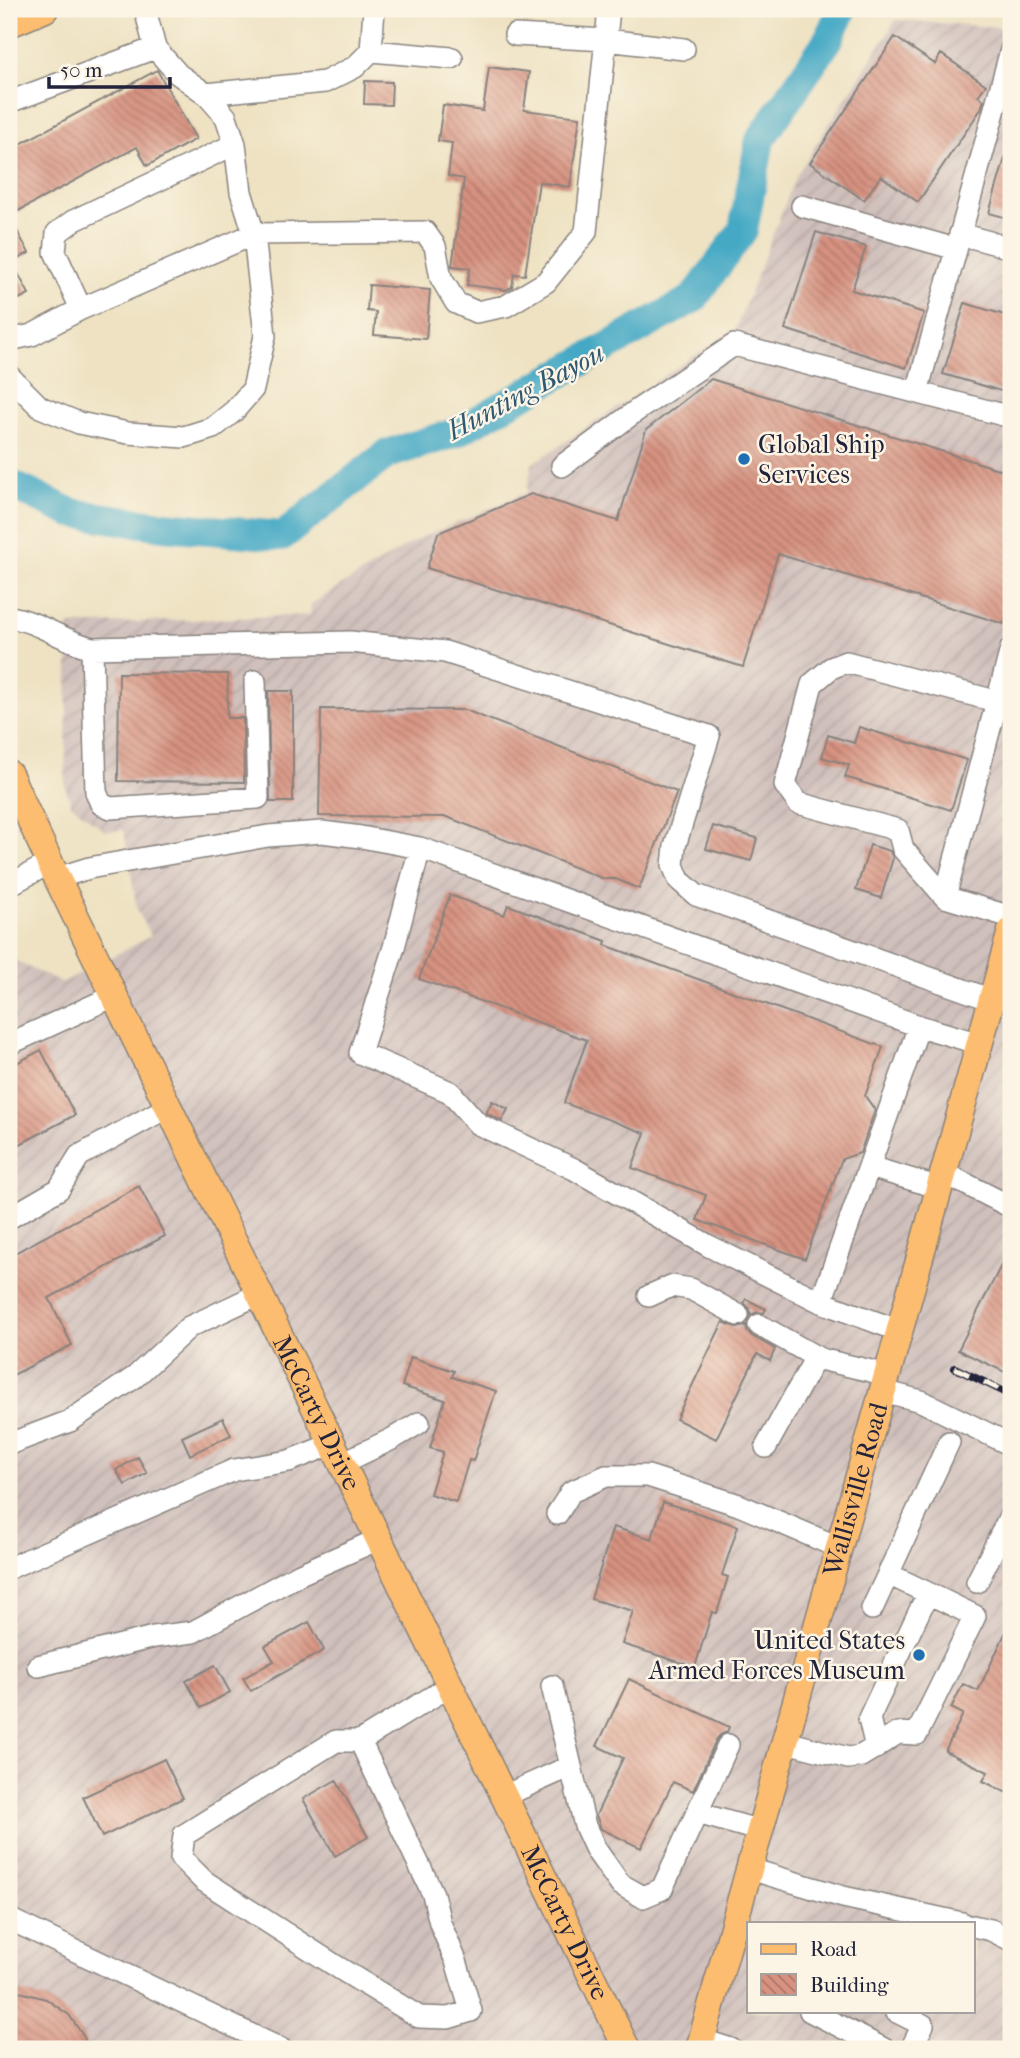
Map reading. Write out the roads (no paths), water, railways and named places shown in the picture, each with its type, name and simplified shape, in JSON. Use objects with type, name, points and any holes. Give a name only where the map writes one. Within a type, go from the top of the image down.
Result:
[{"type":"main road","points":[[9,24],[45,9]]},
{"type":"main road","name":"McCarty Drive","points":[[9,774],[53,871],[627,2049]]},
{"type":"main road","name":"Wallisville Road","points":[[701,2045],[1011,931]]},
{"type":"lane","points":[[9,376],[40,407],[79,423],[128,433],[184,437],[213,428],[234,411],[253,389],[265,336],[254,234],[241,192],[235,144],[226,117],[206,94],[178,74],[155,48],[145,9]]},
{"type":"lane","points":[[206,94],[325,82],[355,67],[371,51],[374,9]]},
{"type":"lane","points":[[9,340],[32,335],[80,309],[254,234],[425,232],[435,246],[441,278],[456,303],[475,312],[506,306],[546,282],[586,232],[609,9]]},
{"type":"lane","points":[[515,35],[606,40],[684,49]]},
{"type":"lane","points":[[9,102],[155,48]]},
{"type":"lane","points":[[917,392],[1011,50]]},
{"type":"lane","points":[[371,51],[452,58]]},
{"type":"lane","points":[[80,309],[55,252],[57,233],[73,221],[235,144]]},
{"type":"lane","points":[[802,206],[958,242],[1011,248]]},
{"type":"lane","points":[[562,466],[636,411],[734,345],[1011,417]]},
{"type":"lane","points":[[9,617],[92,648],[350,642],[444,652],[709,736],[675,846],[673,865],[679,880],[696,895],[992,1000]]},
{"type":"lane","points":[[92,648],[96,792],[101,804],[111,808],[258,798],[255,681]]},
{"type":"lane","points":[[945,897],[1005,703],[1011,649]]},
{"type":"lane","points":[[1005,703],[846,662],[831,668],[812,684],[785,785],[798,803],[898,830],[904,849],[945,897],[1011,917]]},
{"type":"lane","points":[[9,885],[53,871],[89,868],[268,836],[322,832],[361,837],[420,848],[919,1026],[980,1044]]},
{"type":"lane","points":[[420,848],[394,947],[360,1053],[450,1092],[478,1124],[574,1169],[709,1247],[821,1302],[900,1331]]},
{"type":"lane","points":[[9,1044],[114,996]]},
{"type":"lane","points":[[821,1302],[919,1026]]},
{"type":"lane","points":[[9,1218],[59,1189],[79,1156],[168,1107]]},
{"type":"lane","points":[[870,1167],[942,1181],[1011,1207]]},
{"type":"lane","points":[[649,1296],[671,1286],[691,1289],[738,1315]]},
{"type":"lane","points":[[9,1444],[70,1421],[135,1377],[190,1327],[260,1294]]},
{"type":"lane","points":[[759,1325],[816,1357],[886,1383],[1011,1445]]},
{"type":"lane","points":[[766,1447],[816,1357]]},
{"type":"lane","points":[[9,1568],[234,1470],[337,1454],[392,1439],[419,1423]]},
{"type":"lane","points":[[872,1609],[950,1442]]},
{"type":"lane","points":[[557,1514],[571,1492],[606,1476],[648,1476],[739,1505],[839,1548]]},
{"type":"lane","points":[[977,1582],[1011,1514]]},
{"type":"lane","points":[[38,1667],[154,1637],[193,1632],[299,1574],[379,1539]]},
{"type":"lane","points":[[786,1742],[848,1758],[861,1756],[898,1733],[917,1734],[975,1616],[888,1574]]},
{"type":"lane","points":[[876,1748],[869,1718],[928,1593]]},
{"type":"lane","points":[[360,1741],[433,1894],[440,1923],[456,1961],[471,2011],[448,2018],[419,2017],[204,1881],[181,1858],[184,1835],[336,1741],[360,1741],[450,1686]]},
{"type":"lane","points":[[552,1686],[585,1826],[596,1850],[620,1884],[643,1897],[662,1889],[728,1745]]},
{"type":"lane","points":[[504,1796],[571,1766]]},
{"type":"lane","points":[[697,1813],[761,1831]]},
{"type":"lane","points":[[750,1869],[843,1897],[957,1922]]},
{"type":"lane","points":[[9,1919],[281,2049]]},
{"type":"lane","points":[[974,1926],[991,1930],[1011,1940]]},
{"type":"lane","points":[[812,2012],[884,2049]]},
{"type":"lane","points":[[897,2012],[923,2025],[911,2049]]},
{"type":"lane","points":[[701,2045],[731,2049]]},
{"type":"waterway","name":"Hunting Bayou","points":[[9,484],[72,513],[163,526],[282,536],[387,454],[455,433],[694,298],[743,230],[760,140],[828,40],[842,9]]},
{"type":"railway","points":[[955,1368],[1011,1395]]},
{"type":"place","name":"Global Ship Services","points":[[744,459]]},
{"type":"place","name":"United States Armed Forces Museum","points":[[919,1655]]}]
